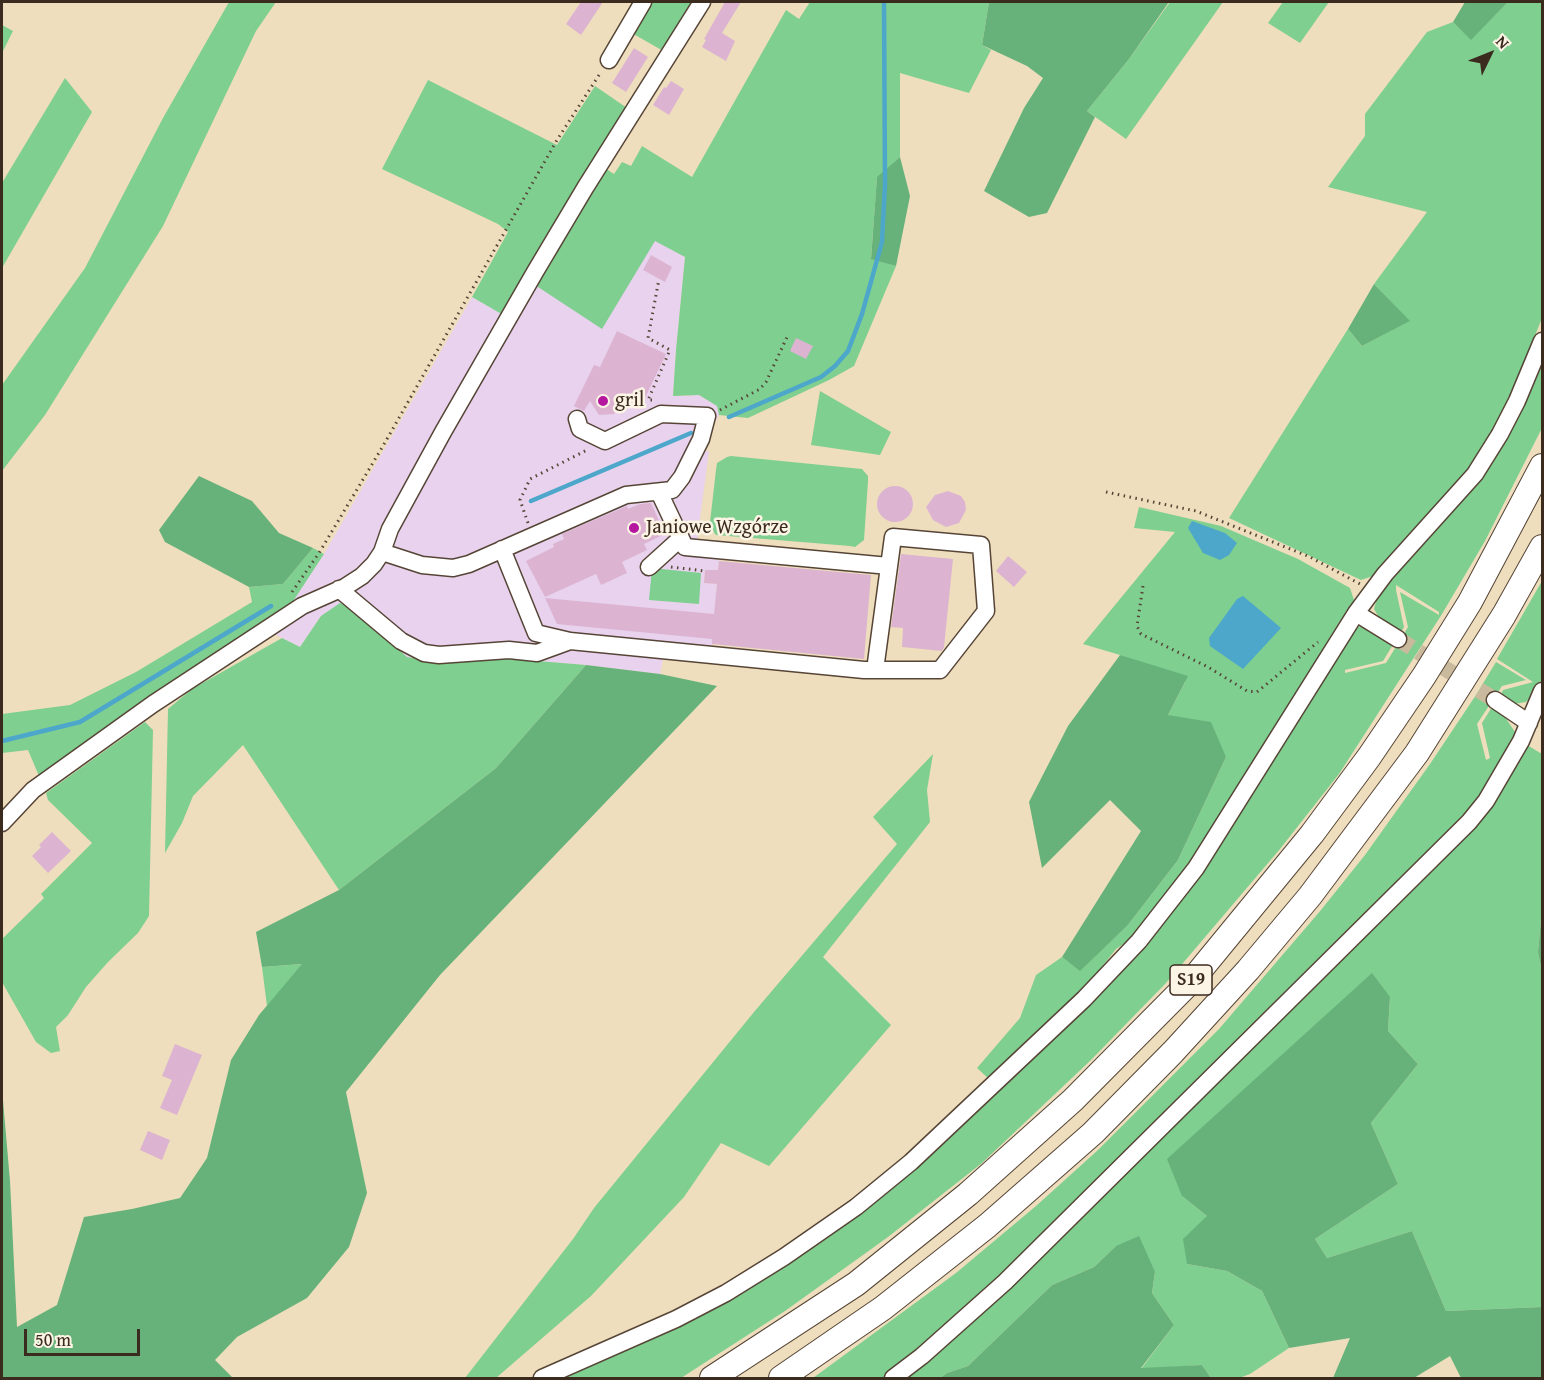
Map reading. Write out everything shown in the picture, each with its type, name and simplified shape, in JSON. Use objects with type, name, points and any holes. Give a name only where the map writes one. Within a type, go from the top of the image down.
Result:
[{"type":"highway","name":"S19","points":[[712,1378],[856,1284],[968,1194],[1072,1100],[1193,979],[1312,834],[1369,757],[1424,676],[1470,602],[1542,466]]},
{"type":"highway","name":"S19","points":[[781,1378],[883,1308],[987,1226],[1093,1133],[1173,1052],[1248,970],[1310,896],[1417,753],[1487,643],[1542,547]]},
{"type":"street","points":[[609,60],[643,2]]},
{"type":"street","points":[[2,824],[33,790],[153,704],[302,606],[362,576],[374,564],[382,552],[390,529],[535,272],[702,2]]},
{"type":"street","points":[[542,1378],[676,1319],[726,1293],[784,1257],[856,1207],[911,1162],[1084,999],[1139,941],[1196,867],[1337,641],[1372,591],[1475,474],[1512,409],[1542,341]]},
{"type":"street","points":[[382,552],[422,565],[453,568],[626,495],[672,490],[682,477],[701,439],[707,416],[661,414],[605,441],[580,429],[577,419]]},
{"type":"street","points":[[659,492],[685,547],[889,566]]},
{"type":"street","points":[[502,549],[536,633],[570,641],[876,670],[940,670],[986,611],[981,545],[893,537],[876,670]]},
{"type":"street","points":[[649,567],[681,538]]},
{"type":"street","points":[[339,589],[401,641],[424,653],[439,655],[509,650],[537,652],[570,641]]},
{"type":"street","points":[[1356,613],[1398,639]]},
{"type":"street","points":[[893,1378],[922,1356],[1005,1282],[1469,822],[1486,801],[1521,741],[1542,691]]},
{"type":"street","points":[[1495,700],[1529,723]]},
{"type":"path","points":[[282,619],[288,599],[319,553],[383,446],[557,140],[609,60]]},
{"type":"path","points":[[658,400],[648,400],[670,350],[648,338],[659,279]]},
{"type":"path","points":[[707,416],[760,389],[766,382],[788,335]]},
{"type":"path","points":[[651,347],[654,341]]},
{"type":"path","points":[[533,536],[520,500],[530,479],[605,441]]},
{"type":"path","points":[[1106,492],[1196,512],[1310,557],[1372,591]]},
{"type":"path","points":[[1143,586],[1137,626],[1141,634],[1208,667],[1247,691],[1257,692],[1320,641],[1327,639],[1337,641]]},
{"type":"shaded area","points":[[655,240],[685,257],[673,396],[699,395],[717,406],[719,415],[708,435],[703,451],[709,451],[697,541],[720,554],[718,570],[705,570],[704,583],[717,584],[712,646],[704,658],[663,659],[660,674],[502,658],[443,663],[407,657],[351,608],[321,616],[300,647],[272,633],[324,554],[472,297],[513,320],[535,285]]},
{"type":"green space","points":[[229,2],[276,2],[256,31],[163,226],[45,415],[2,471],[2,385],[85,268],[163,118]]},
{"type":"green space","points":[[648,2],[696,2],[665,52],[630,32]]},
{"type":"green space","points":[[810,2],[989,2],[982,45],[991,50],[969,93],[900,73],[900,157],[877,178],[871,258],[896,266],[854,366],[748,418],[719,415],[717,406],[699,395],[673,396],[685,257],[655,241],[602,329],[535,285],[605,168],[614,174],[622,162],[631,166],[642,146],[692,177],[786,10],[799,19]]},
{"type":"green space","points":[[989,2],[1169,2],[1129,59],[1087,111],[1095,117],[1047,213],[1029,217],[984,191],[1024,108],[1043,78],[1027,66],[982,45]]},
{"type":"green space","points":[[1170,2],[1223,2],[1126,139],[1087,111],[1129,59]]},
{"type":"green space","points":[[1283,2],[1329,2],[1300,43],[1268,23]]},
{"type":"green space","points":[[1465,2],[1508,2],[1471,40],[1453,22]]},
{"type":"green space","points":[[1508,2],[1542,2],[1542,318],[1507,407],[1474,467],[1376,575],[1361,580],[1229,518],[1348,329],[1362,346],[1409,321],[1374,284],[1427,212],[1328,187],[1365,136],[1365,114],[1427,32],[1453,22],[1471,39]]},
{"type":"green space","points":[[2,25],[13,31],[2,53]]},
{"type":"green space","points":[[65,78],[92,112],[2,268],[2,183]]},
{"type":"green space","points":[[428,80],[557,145],[595,86],[630,110],[505,316],[472,297],[508,232],[498,224],[382,169]]},
{"type":"green space","points":[[900,157],[910,196],[896,266],[871,259],[877,177]]},
{"type":"green space","points":[[1374,284],[1410,321],[1362,346],[1348,329]]},
{"type":"green space","points":[[1542,354],[1542,428],[1485,541],[1442,614],[1339,774],[1280,849],[1166,983],[1091,1060],[982,1163],[888,1237],[785,1311],[681,1378],[559,1378],[797,1256],[1143,946],[1355,627],[1367,626],[1394,643],[1383,661],[1345,670],[1345,673],[1386,663],[1408,627],[1400,592],[1439,615],[1439,612],[1396,585],[1404,627],[1400,634],[1383,624],[1374,609],[1379,591],[1449,511]]},
{"type":"green space","points":[[820,391],[891,432],[880,455],[811,445]]},
{"type":"green space","points":[[731,456],[862,469],[868,476],[864,540],[855,547],[716,535],[710,527],[710,522],[717,463]]},
{"type":"green space","points":[[199,476],[252,501],[279,533],[313,548],[283,584],[249,587],[165,542],[159,530]]},
{"type":"green space","points":[[1139,507],[1221,526],[1298,559],[1350,588],[1355,603],[1338,624],[1202,849],[1131,939],[1116,949],[1086,987],[990,1080],[977,1068],[1020,1018],[1036,975],[1062,957],[1080,970],[1128,925],[1178,860],[1226,757],[1168,715],[1185,682],[1120,655],[1083,644],[1175,532],[1134,528]]},
{"type":"green space","points":[[313,548],[324,554],[288,609],[39,776],[28,750],[2,753],[2,714],[70,705],[136,672],[252,602],[249,587],[283,584]]},
{"type":"green space","points":[[652,568],[701,573],[699,604],[649,600]]},
{"type":"green space","points":[[1542,581],[1542,678],[1537,691],[1526,702],[1514,704],[1500,697],[1503,690],[1533,682],[1497,659]]},
{"type":"green space","points":[[340,603],[351,608],[407,657],[443,663],[502,658],[586,665],[496,768],[339,890],[243,745],[193,796],[182,823],[165,853],[168,709],[192,689],[282,638],[300,647],[321,616]]},
{"type":"green space","points":[[1120,655],[1188,676],[1168,715],[1211,722],[1226,757],[1178,860],[1128,925],[1080,971],[1062,957],[1141,831],[1110,800],[1042,868],[1029,802],[1068,726]]},
{"type":"green space","points":[[1496,662],[1526,680],[1502,686],[1477,724],[1486,760],[1490,758],[1482,723],[1492,707],[1505,717],[1515,732],[1513,743],[1466,818],[1036,1245],[923,1348],[884,1378],[813,1378],[956,1273],[1036,1206],[1098,1150],[1219,1029],[1365,855],[1430,764]]},
{"type":"green space","points":[[586,665],[660,674],[717,686],[440,975],[346,1092],[367,1193],[349,1247],[307,1298],[237,1337],[215,1360],[233,1378],[2,1378],[2,1089],[10,1181],[17,1327],[57,1305],[84,1217],[180,1198],[207,1158],[231,1060],[259,1015],[302,964],[262,967],[256,932],[339,890],[496,768]]},
{"type":"green space","points":[[145,722],[153,730],[149,916],[138,933],[86,987],[68,1015],[56,1027],[60,1051],[51,1053],[36,1042],[2,982],[2,939],[44,898],[41,894],[92,843],[48,800],[46,793]]},
{"type":"green space","points":[[1527,745],[1542,754],[1542,909],[1538,952],[1542,972],[1542,1307],[1446,1311],[1412,1231],[1327,1258],[1315,1239],[1398,1184],[1371,1123],[1418,1064],[1388,1031],[1390,997],[1182,1196],[1207,1216],[1187,1264],[1227,1271],[1262,1291],[1289,1348],[1250,1374],[1239,1378],[1211,1378],[1202,1365],[1141,1369],[1174,1325],[1152,1293],[1155,1272],[1116,1246],[1094,1267],[1052,1285],[968,1366],[947,1373],[940,1378],[903,1378],[1481,821]]},
{"type":"green space","points":[[933,754],[927,790],[930,822],[823,957],[891,1025],[769,1166],[721,1143],[684,1197],[591,1296],[496,1378],[465,1378],[573,1239],[594,1208],[754,1012],[897,844],[873,817]]},
{"type":"green space","points":[[1542,909],[1542,972],[1538,952]]},
{"type":"green space","points":[[303,964],[267,1006],[262,967]]},
{"type":"green space","points":[[1372,973],[1390,997],[1388,1031],[1418,1064],[1371,1123],[1398,1184],[1315,1239],[1327,1258],[1412,1231],[1446,1311],[1542,1307],[1542,1378],[1461,1378],[1450,1356],[1414,1378],[1333,1378],[1350,1338],[1289,1348],[1262,1291],[1227,1271],[1187,1264],[1183,1239],[1207,1216],[1182,1196],[1167,1159]]},
{"type":"green space","points":[[1139,1236],[1155,1272],[1152,1293],[1174,1325],[1141,1368],[1202,1365],[1211,1378],[940,1378],[947,1373],[968,1366],[1052,1285],[1094,1267],[1116,1246]]},
{"type":"water","points":[[1192,521],[1225,533],[1237,543],[1229,555],[1220,560],[1203,553],[1188,528]]},
{"type":"water","points":[[1243,596],[1281,628],[1243,669],[1210,646],[1209,638],[1237,599]]},
{"type":"building","points":[[581,2],[603,2],[581,35],[566,24]]},
{"type":"building","points":[[725,2],[741,2],[722,33],[735,41],[726,61],[702,47],[706,40],[704,39]]},
{"type":"building","points":[[634,48],[648,57],[626,92],[612,83]]},
{"type":"building","points":[[671,81],[684,89],[669,115],[653,105],[664,87],[666,88]]},
{"type":"building","points":[[651,255],[672,267],[665,282],[643,270]]},
{"type":"building","points":[[617,331],[666,354],[643,402],[624,393],[614,414],[599,415],[590,401],[584,411],[574,406],[594,365],[600,367]]},
{"type":"building","points":[[796,338],[813,346],[806,359],[790,351]]},
{"type":"building","points":[[895,486],[908,491],[913,504],[908,517],[895,522],[882,517],[877,504],[882,491]]},
{"type":"building","points":[[948,491],[961,496],[966,510],[959,523],[946,527],[933,520],[926,507],[935,495]]},
{"type":"building","points":[[651,503],[665,534],[644,544],[647,550],[622,562],[627,573],[601,585],[596,574],[545,597],[526,561],[554,547],[553,544],[564,539],[562,534],[627,506],[628,509],[640,504]]},
{"type":"building","points":[[901,554],[953,559],[942,651],[902,647],[903,628],[891,627]]},
{"type":"building","points":[[1008,556],[1027,572],[1014,587],[996,571]]},
{"type":"building","points":[[719,561],[871,575],[864,659],[712,644],[712,639],[557,624],[545,598],[714,614],[717,584],[704,583],[705,570],[718,570]]},
{"type":"building","points":[[52,832],[71,851],[48,873],[32,856]]},
{"type":"building","points":[[175,1044],[202,1055],[177,1115],[160,1108],[172,1080],[162,1076]]},
{"type":"building","points":[[148,1131],[170,1140],[162,1160],[140,1150]]},
{"type":"waterway","points":[[729,417],[821,377],[848,351],[862,314],[882,242],[885,184],[884,2]]},
{"type":"waterway","points":[[531,501],[691,433]]},
{"type":"waterway","points":[[2,741],[80,722],[271,606]]},
{"type":"tunnel","points":[[1398,639],[1495,700]]},
{"type":"place","name":"gril","points":[[603,401]]},
{"type":"place","name":"Janiowe Wzgórze","points":[[634,528]]}]
